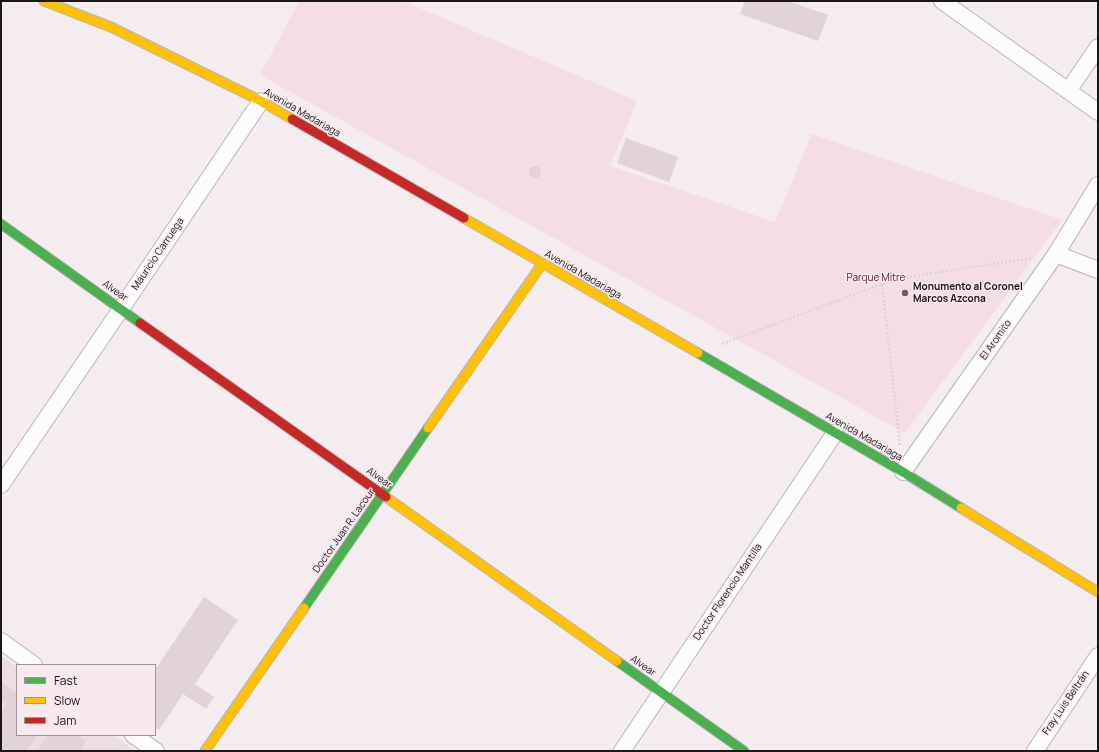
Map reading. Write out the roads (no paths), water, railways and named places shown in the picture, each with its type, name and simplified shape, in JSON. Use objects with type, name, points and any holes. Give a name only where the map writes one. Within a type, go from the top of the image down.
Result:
[{"type":"street","name":"Avenida Madariaga","points":[[44,1],[111,27],[261,101],[903,472],[1098,592]]},
{"type":"street","points":[[942,1],[1098,112]]},
{"type":"street","points":[[1068,91],[1098,47]]},
{"type":"street","name":"Mauricio Carruega","points":[[1,485],[261,101]]},
{"type":"street","name":"El Aromito","points":[[903,472],[1056,254],[1098,185]]},
{"type":"street","name":"Alvear","points":[[1,224],[744,751]]},
{"type":"street","points":[[1056,254],[1098,270]]},
{"type":"street","name":"Doctor Juan R. Lacour","points":[[205,751],[542,264]]},
{"type":"street","name":"Doctor Florencio Mantilla","points":[[622,751],[835,433]]},
{"type":"street","points":[[1,641],[33,664]]},
{"type":"street","name":"Fray Luis Beltrán","points":[[1034,751],[1098,656]]},
{"type":"street","points":[[134,736],[156,751]]},
{"type":"place","name":"Monumento al Coronel Marcos Azcona","points":[[905,293]]},
{"type":"park label","name":"Parque Mitre","points":[[876,278]]}]
